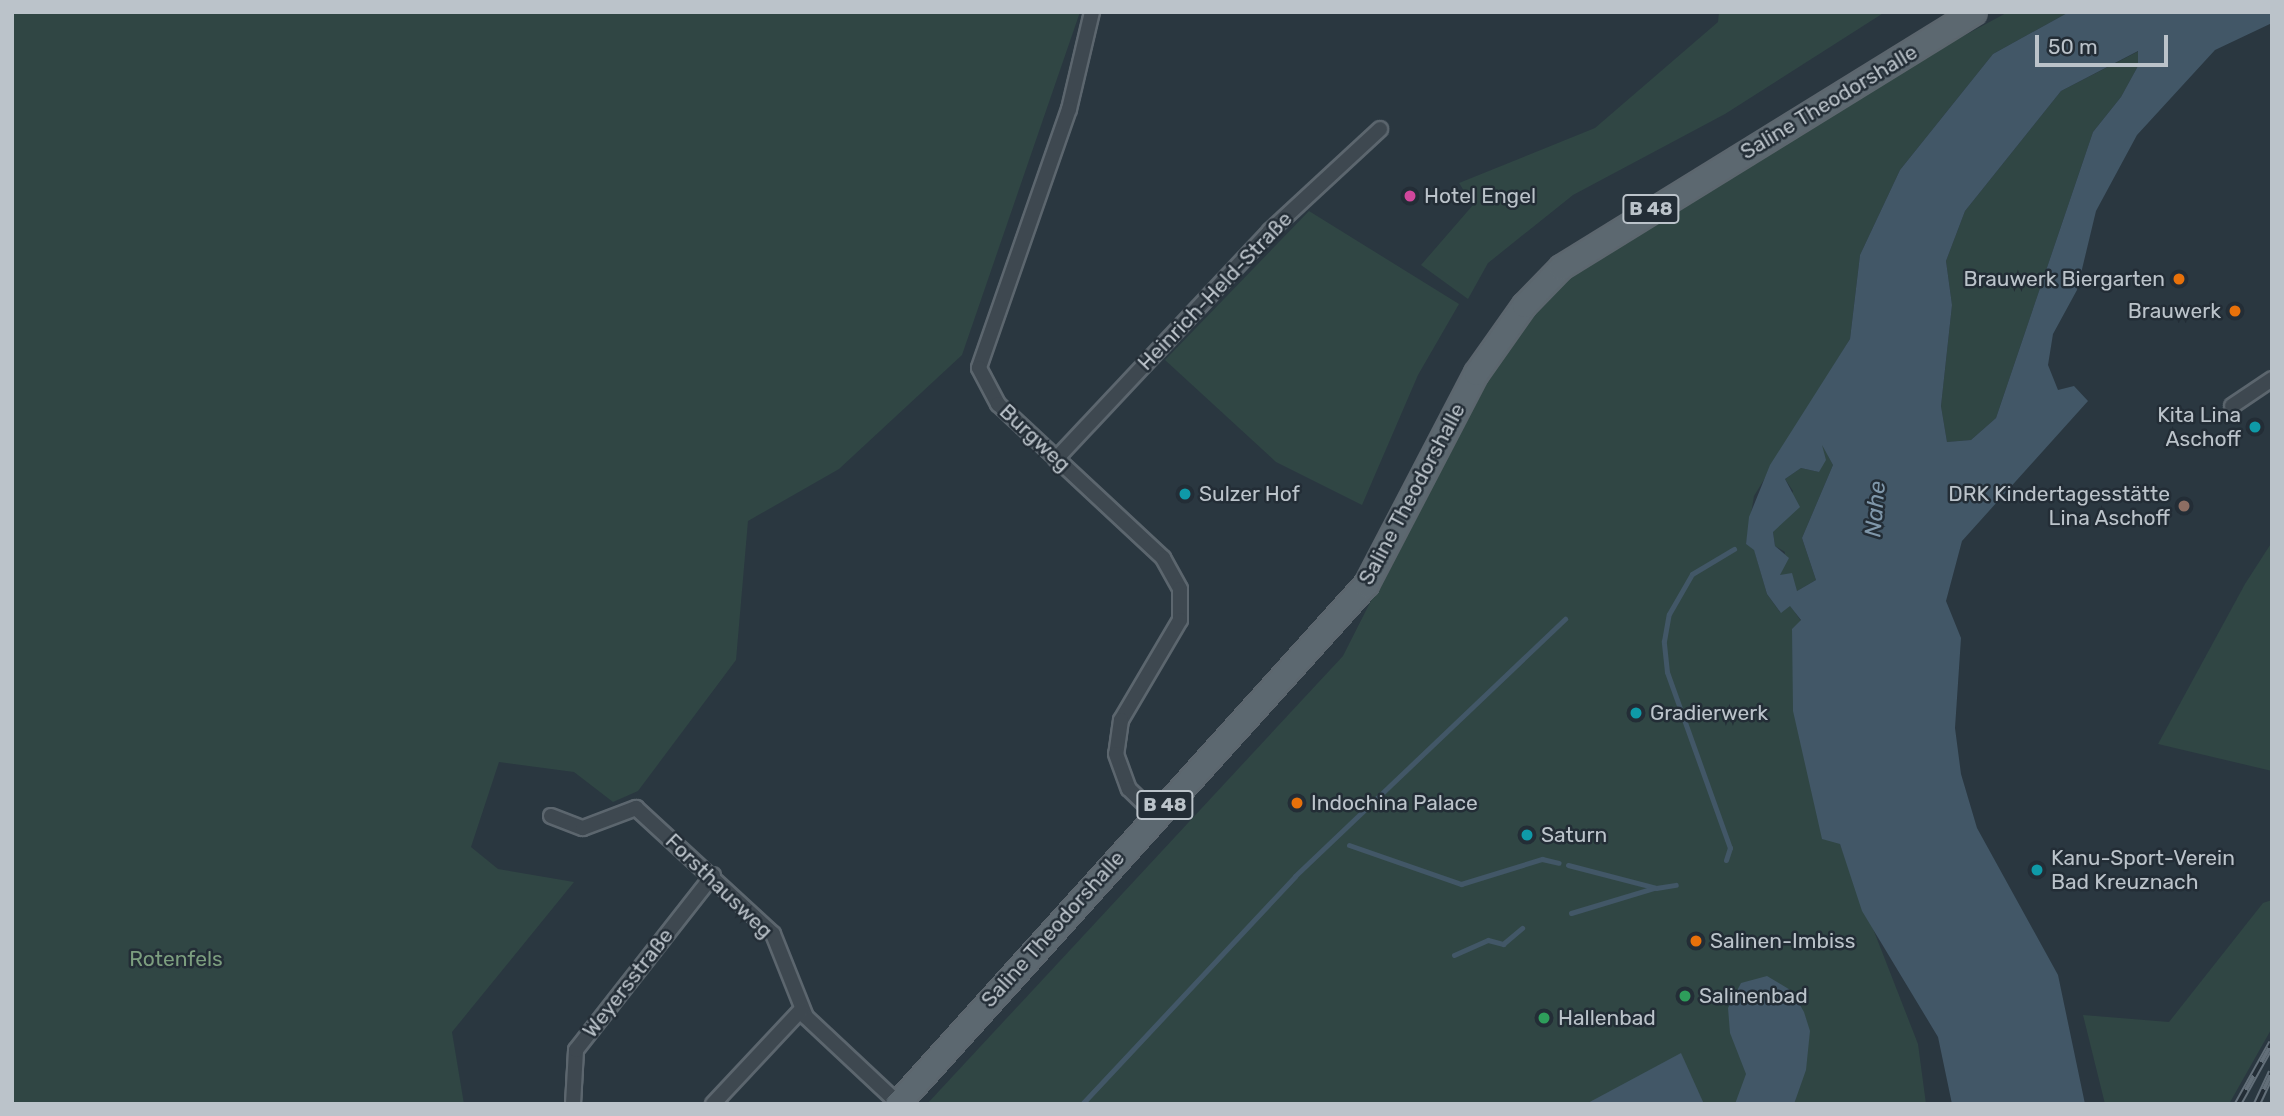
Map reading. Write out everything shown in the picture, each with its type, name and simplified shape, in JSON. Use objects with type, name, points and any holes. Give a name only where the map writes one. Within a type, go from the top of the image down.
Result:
[{"type":"main road","name":"Saline Theodorshalle","points":[[898,1103],[1366,584],[1476,373],[1524,305],[1561,267],[1974,12]]},
{"type":"street","name":"Burgweg","points":[[1093,12],[1069,108],[979,358],[990,393],[1056,459],[1163,558],[1180,589],[1176,629],[1121,720],[1116,754],[1129,789],[1156,815]]},
{"type":"street","name":"Heinrich-Held-Straße","points":[[1056,459],[1270,231],[1380,129]]},
{"type":"street","points":[[2232,406],[2272,379]]},
{"type":"street","name":"Forsthausweg","points":[[551,816],[583,828],[636,808],[713,875],[774,934],[801,1010],[898,1103]]},
{"type":"street","name":"Weyersstraße","points":[[573,1104],[576,1050],[713,875]]},
{"type":"street","points":[[713,1104],[801,1010]]},
{"type":"green space","name":"Rotenfels","points":[[12,12],[1080,12],[962,355],[839,469],[748,521],[736,660],[638,791],[613,802],[574,772],[499,762],[471,847],[498,869],[574,882],[452,1032],[464,1104],[12,1104]]},
{"type":"green space","points":[[1719,12],[1885,12],[1725,114],[1573,195],[1488,263],[1468,299],[1421,265],[1473,205],[1459,183],[1595,128],[1718,22]]},
{"type":"green space","points":[[2008,12],[2069,12],[1993,54],[1900,170],[1860,255],[1850,339],[1754,496],[1746,544],[1754,549],[1767,594],[1780,612],[1790,605],[1801,621],[1840,844],[1918,1044],[1926,1104],[927,1104],[1343,656],[1483,379],[1531,309],[1566,273],[1815,116]]},
{"type":"green space","points":[[2139,51],[2138,66],[2121,97],[2093,132],[1996,418],[1971,440],[1947,442],[1941,406],[1952,305],[1946,261],[1965,211],[2061,91]]},
{"type":"green space","points":[[1309,211],[1459,304],[1418,375],[1362,505],[1276,462],[1165,360]]},
{"type":"green space","points":[[1822,444],[1833,465],[1802,538],[1816,580],[1797,591],[1780,575],[1785,552],[1775,546],[1773,532],[1793,491],[1785,479],[1801,468],[1819,472]]},
{"type":"green space","points":[[2272,542],[2272,771],[2158,744],[2245,584]]},
{"type":"green space","points":[[2272,900],[2272,1028],[2229,1104],[2105,1104],[2083,1015],[2169,1022],[2263,903]]},
{"type":"water","name":"Nahe","points":[[2069,12],[2272,12],[2272,23],[2215,50],[2137,135],[2096,211],[2077,290],[2053,334],[2048,365],[2058,390],[2074,386],[2088,401],[1962,541],[1946,601],[1961,638],[1955,728],[1961,774],[1977,828],[2058,975],[2085,1104],[1952,1104],[1938,1037],[1862,911],[1840,844],[1822,839],[1793,711],[1792,629],[1801,620],[1790,606],[1781,613],[1767,594],[1754,550],[1746,544],[1749,517],[1770,465],[1850,339],[1860,255],[1900,170],[1993,54]],"holes":[[[2138,51],[2138,66],[2121,97],[2093,132],[1996,418],[1971,440],[1947,442],[1941,406],[1952,305],[1946,261],[1965,211],[2061,91]],[[1822,445],[1833,465],[1802,538],[1816,580],[1797,591],[1792,573],[1780,575],[1789,558],[1775,546],[1773,532],[1800,507],[1785,479],[1801,468],[1819,472],[1826,460]]]},
{"type":"water","points":[[1767,976],[1792,991],[1804,1012],[1810,1031],[1806,1070],[1794,1104],[1735,1104],[1746,1074],[1730,1033],[1728,1008],[1741,983]]},
{"type":"water","points":[[1681,1053],[1704,1104],[1586,1104]]},
{"type":"waterway","points":[[1726,860],[1730,848],[1667,672],[1664,641],[1669,614],[1692,574],[1734,549]]},
{"type":"waterway","points":[[1082,1104],[1295,876],[1565,619]]},
{"type":"waterway","points":[[1349,845],[1461,884],[1542,859],[1559,863]]},
{"type":"waterway","points":[[1568,865],[1656,888],[1676,885]]},
{"type":"waterway","points":[[1571,913],[1654,888]]},
{"type":"waterway","points":[[1454,955],[1488,940],[1503,944],[1522,928]]},
{"type":"railway","points":[[2238,1104],[2272,1043]]},
{"type":"railway","points":[[2257,1104],[2272,1072]]},
{"type":"place","name":"Hotel Engel","points":[[1410,196]]},
{"type":"place","name":"Brauwerk Biergarten","points":[[2179,279]]},
{"type":"place","name":"Brauwerk","points":[[2235,311]]},
{"type":"place","name":"Kita Lina Aschoff","points":[[2255,427]]},
{"type":"place","name":"Sulzer Hof","points":[[1185,494]]},
{"type":"place","name":"DRK Kindertagesstätte Lina Aschoff","points":[[2184,506]]},
{"type":"place","name":"Gradierwerk","points":[[1636,713]]},
{"type":"place","name":"Indochina Palace","points":[[1297,803]]},
{"type":"place","name":"Saturn","points":[[1527,835]]},
{"type":"place","name":"Kanu-Sport-Verein Bad Kreuznach","points":[[2037,870]]},
{"type":"place","name":"Salinen-Imbiss","points":[[1696,941]]},
{"type":"place","name":"Salinenbad","points":[[1685,996]]},
{"type":"place","name":"Hallenbad","points":[[1544,1018]]}]
